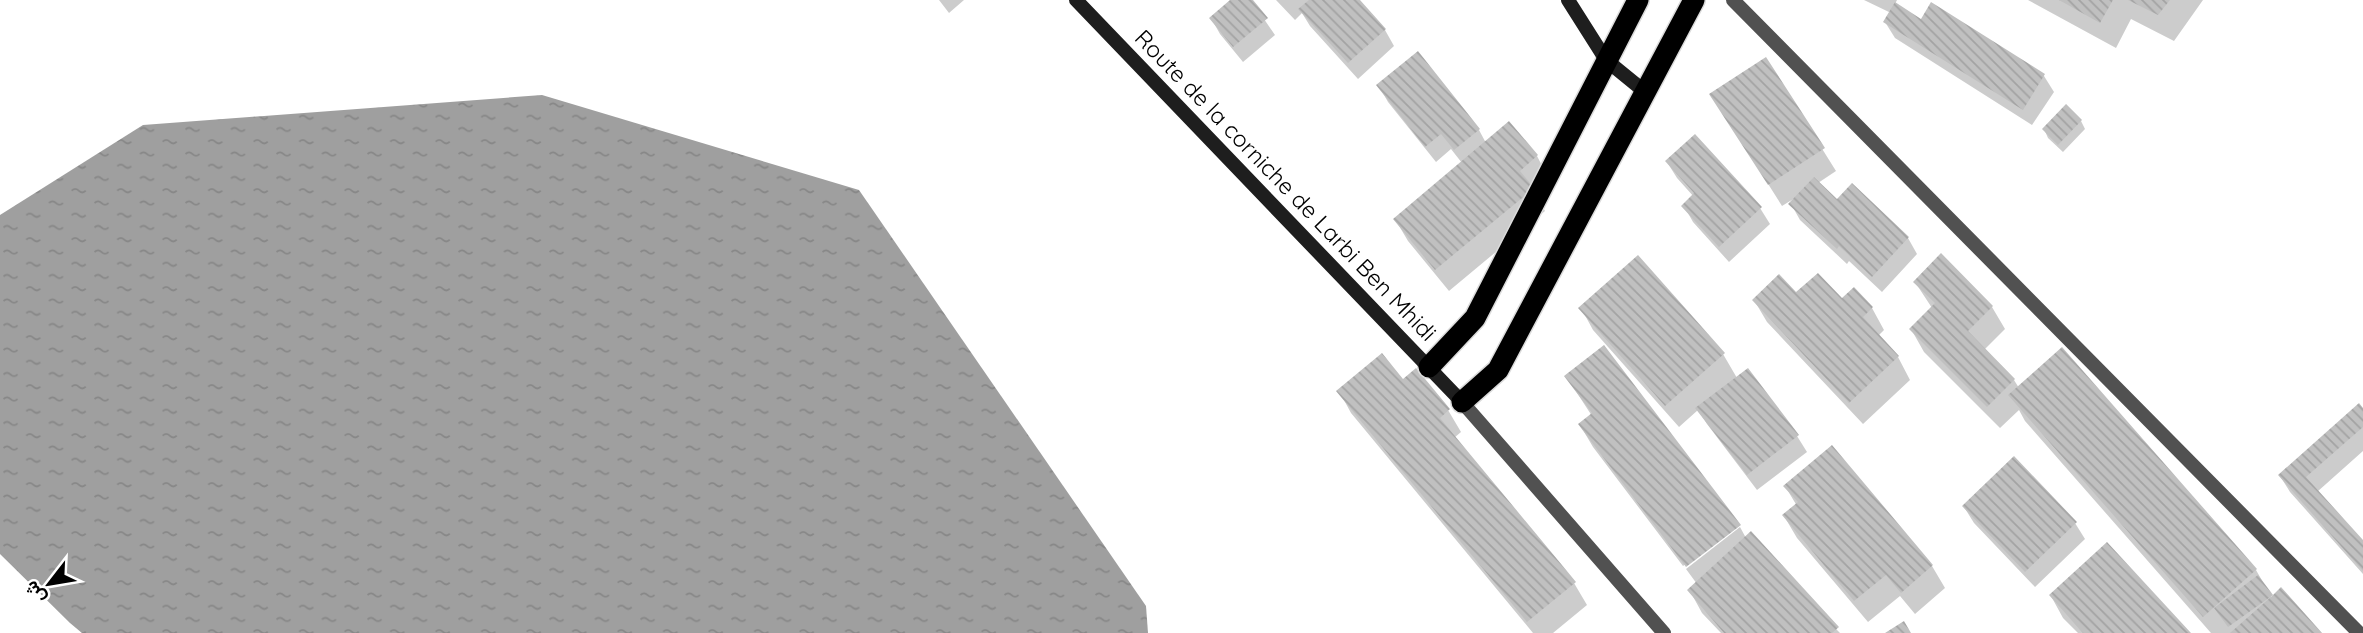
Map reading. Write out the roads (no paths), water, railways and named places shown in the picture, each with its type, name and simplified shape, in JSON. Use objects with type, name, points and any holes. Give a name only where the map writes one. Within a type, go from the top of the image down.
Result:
[{"type":"highway","points":[[1429,367],[1475,318],[1638,0]]},
{"type":"highway","points":[[1462,402],[1498,370],[1694,0]]},
{"type":"main road","name":"Route de la corniche de Larbi Ben Mhidi","points":[[1076,0],[1462,402]]},
{"type":"main road","points":[[1568,0],[1606,60],[1644,91]]},
{"type":"street","points":[[1733,0],[2359,633]]},
{"type":"street","points":[[1462,402],[1664,633]]},
{"type":"water","points":[[542,95],[859,190],[1146,606],[1148,633],[0,633],[0,215],[143,125]]}]
